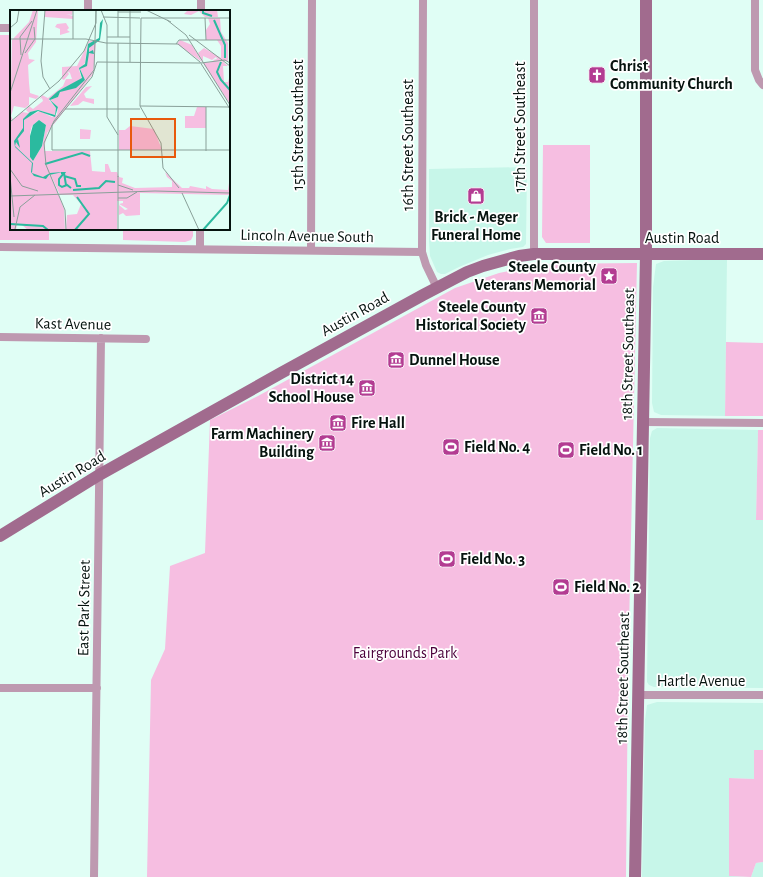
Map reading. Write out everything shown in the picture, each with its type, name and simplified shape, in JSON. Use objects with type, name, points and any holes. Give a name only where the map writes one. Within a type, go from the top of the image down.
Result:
[{"type":"street","name":"15th Street Southeast","points":[[311,250],[312,0]]},
{"type":"street","name":"16th Street Southeast","points":[[423,0],[422,252],[426,265],[437,288]]},
{"type":"street","name":"17th Street Southeast","points":[[534,0],[534,254]]},
{"type":"street","name":"18th Street Southeast","points":[[635,877],[646,254],[646,0]]},
{"type":"street","points":[[755,0],[755,70],[763,85]]},
{"type":"street","points":[[200,230],[200,249]]},
{"type":"street","name":"Lincoln Avenue South","points":[[0,247],[422,252]]},
{"type":"street","name":"Austin Road","points":[[0,536],[99,475],[437,288],[467,272],[483,266],[534,254],[763,254]]},
{"type":"street","name":"Kast Avenue","points":[[0,337],[146,339]]},
{"type":"street","name":"East Park Street","points":[[94,877],[101,338]]},
{"type":"street","points":[[643,422],[763,423]]},
{"type":"street","points":[[0,688],[97,688]]},
{"type":"street","name":"Hartle Avenue","points":[[638,695],[763,696]]},
{"type":"shaded area","points":[[527,167],[526,244],[523,247],[488,255],[445,274],[437,272],[430,256],[429,169]]},
{"type":"shaded area","points":[[727,259],[725,416],[661,415],[654,412],[652,403],[653,287],[656,264],[664,261]]},
{"type":"shaded area","points":[[657,428],[758,430],[756,520],[763,520],[763,688],[654,687],[649,685],[647,682],[650,438],[652,431]]},
{"type":"shaded area","points":[[657,702],[763,703],[763,750],[754,750],[754,779],[729,778],[729,876],[743,877],[642,877],[645,720],[647,705]]},
{"type":"shaded area","points":[[763,862],[763,877],[751,877],[756,863]]},
{"type":"green space","points":[[0,35],[10,35],[10,230],[49,230],[49,240],[0,240]]},
{"type":"green space","points":[[543,145],[590,145],[590,243],[546,243],[542,237]]},
{"type":"green space","points":[[123,230],[193,230],[191,240],[185,242],[123,240]]},
{"type":"green space","name":"Fairgrounds Park","points":[[637,263],[628,674],[626,877],[147,877],[151,680],[165,649],[170,566],[205,553],[210,420],[258,396],[455,288],[499,273],[542,264]]},
{"type":"green space","points":[[726,342],[763,343],[763,416],[725,416]]},
{"type":"green space","points":[[758,430],[763,430],[763,520],[756,520]]},
{"type":"green space","points":[[754,750],[763,750],[763,862],[756,863],[751,877],[729,876],[729,778],[754,779]]},
{"type":"place","name":"Christ Community Church","points":[[597,75]]},
{"type":"place","name":"Brick - Meger Funeral Home","points":[[476,196]]},
{"type":"place","name":"Steele County Veterans Memorial","points":[[609,276]]},
{"type":"place","name":"Steele County Historical Society","points":[[539,316]]},
{"type":"place","name":"Dunnel House","points":[[396,360]]},
{"type":"place","name":"District 14 School House","points":[[367,388]]},
{"type":"place","name":"Fire Hall","points":[[338,423]]},
{"type":"place","name":"Farm Machinery Building","points":[[327,443]]},
{"type":"place","name":"Field No. 4","points":[[451,447]]},
{"type":"place","name":"Field No. 1","points":[[566,450]]},
{"type":"place","name":"Field No. 3","points":[[447,559]]},
{"type":"place","name":"Field No. 2","points":[[561,587]]}]
